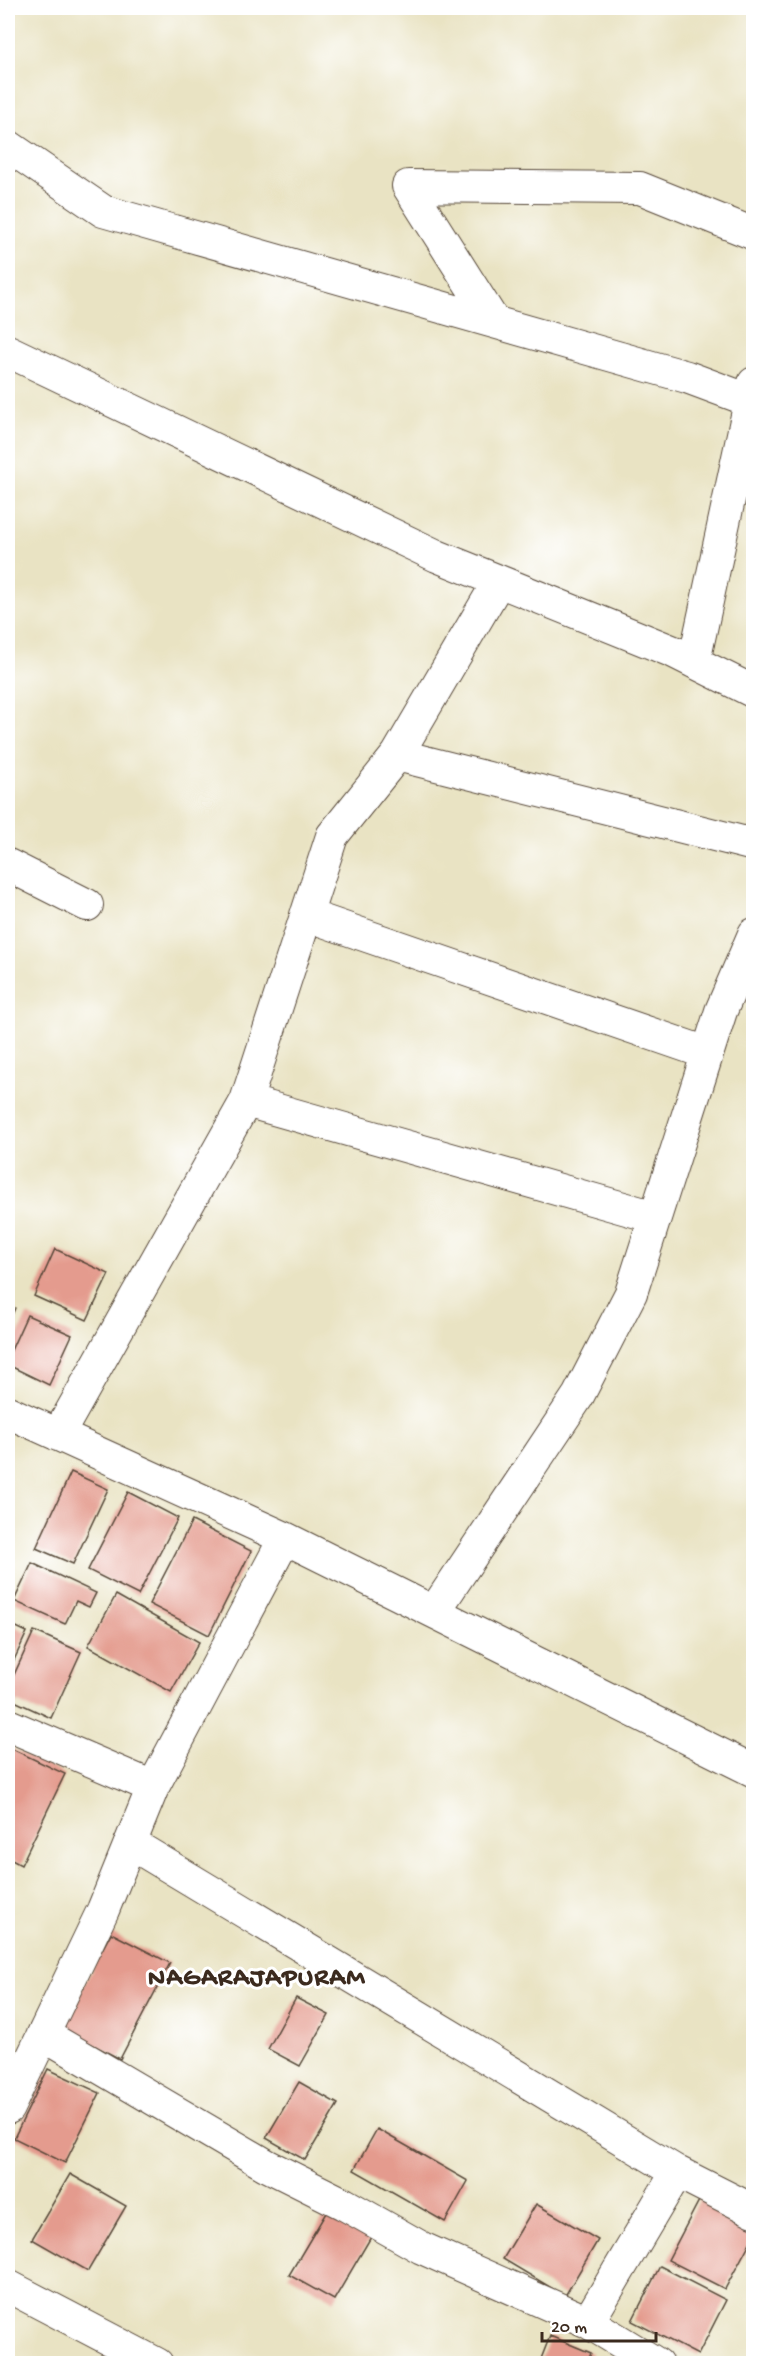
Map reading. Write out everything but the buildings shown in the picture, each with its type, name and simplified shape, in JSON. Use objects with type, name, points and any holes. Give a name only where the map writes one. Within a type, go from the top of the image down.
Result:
[{"type":"street","points":[[8,146],[103,211],[752,395],[694,662]]},
{"type":"street","points":[[494,322],[408,186],[640,188],[753,234]]},
{"type":"street","points":[[8,351],[437,556],[694,662],[753,692]]},
{"type":"street","points":[[58,1435],[246,1101],[332,836],[397,754],[499,581]]},
{"type":"street","points":[[397,754],[753,845]]},
{"type":"street","points":[[8,865],[87,905]]},
{"type":"street","points":[[306,915],[707,1053]]},
{"type":"street","points":[[434,1612],[578,1396],[631,1293],[721,1011],[753,934]]},
{"type":"street","points":[[246,1101],[655,1217]]},
{"type":"street","points":[[8,1412],[285,1539],[753,1771]]},
{"type":"street","points":[[8,2108],[103,1910],[153,1787],[285,1539]]},
{"type":"street","points":[[8,1725],[153,1787]]},
{"type":"street","points":[[130,1843],[677,2172],[753,2211]]},
{"type":"street","points":[[43,2034],[266,2165],[344,2204],[422,2248],[588,2322],[657,2364]]},
{"type":"street","points":[[588,2322],[677,2172]]},
{"type":"street","points":[[8,2286],[157,2364]]},
{"type":"district","name":"NAGARAJAPURAM","points":[[257,1979]]}]
